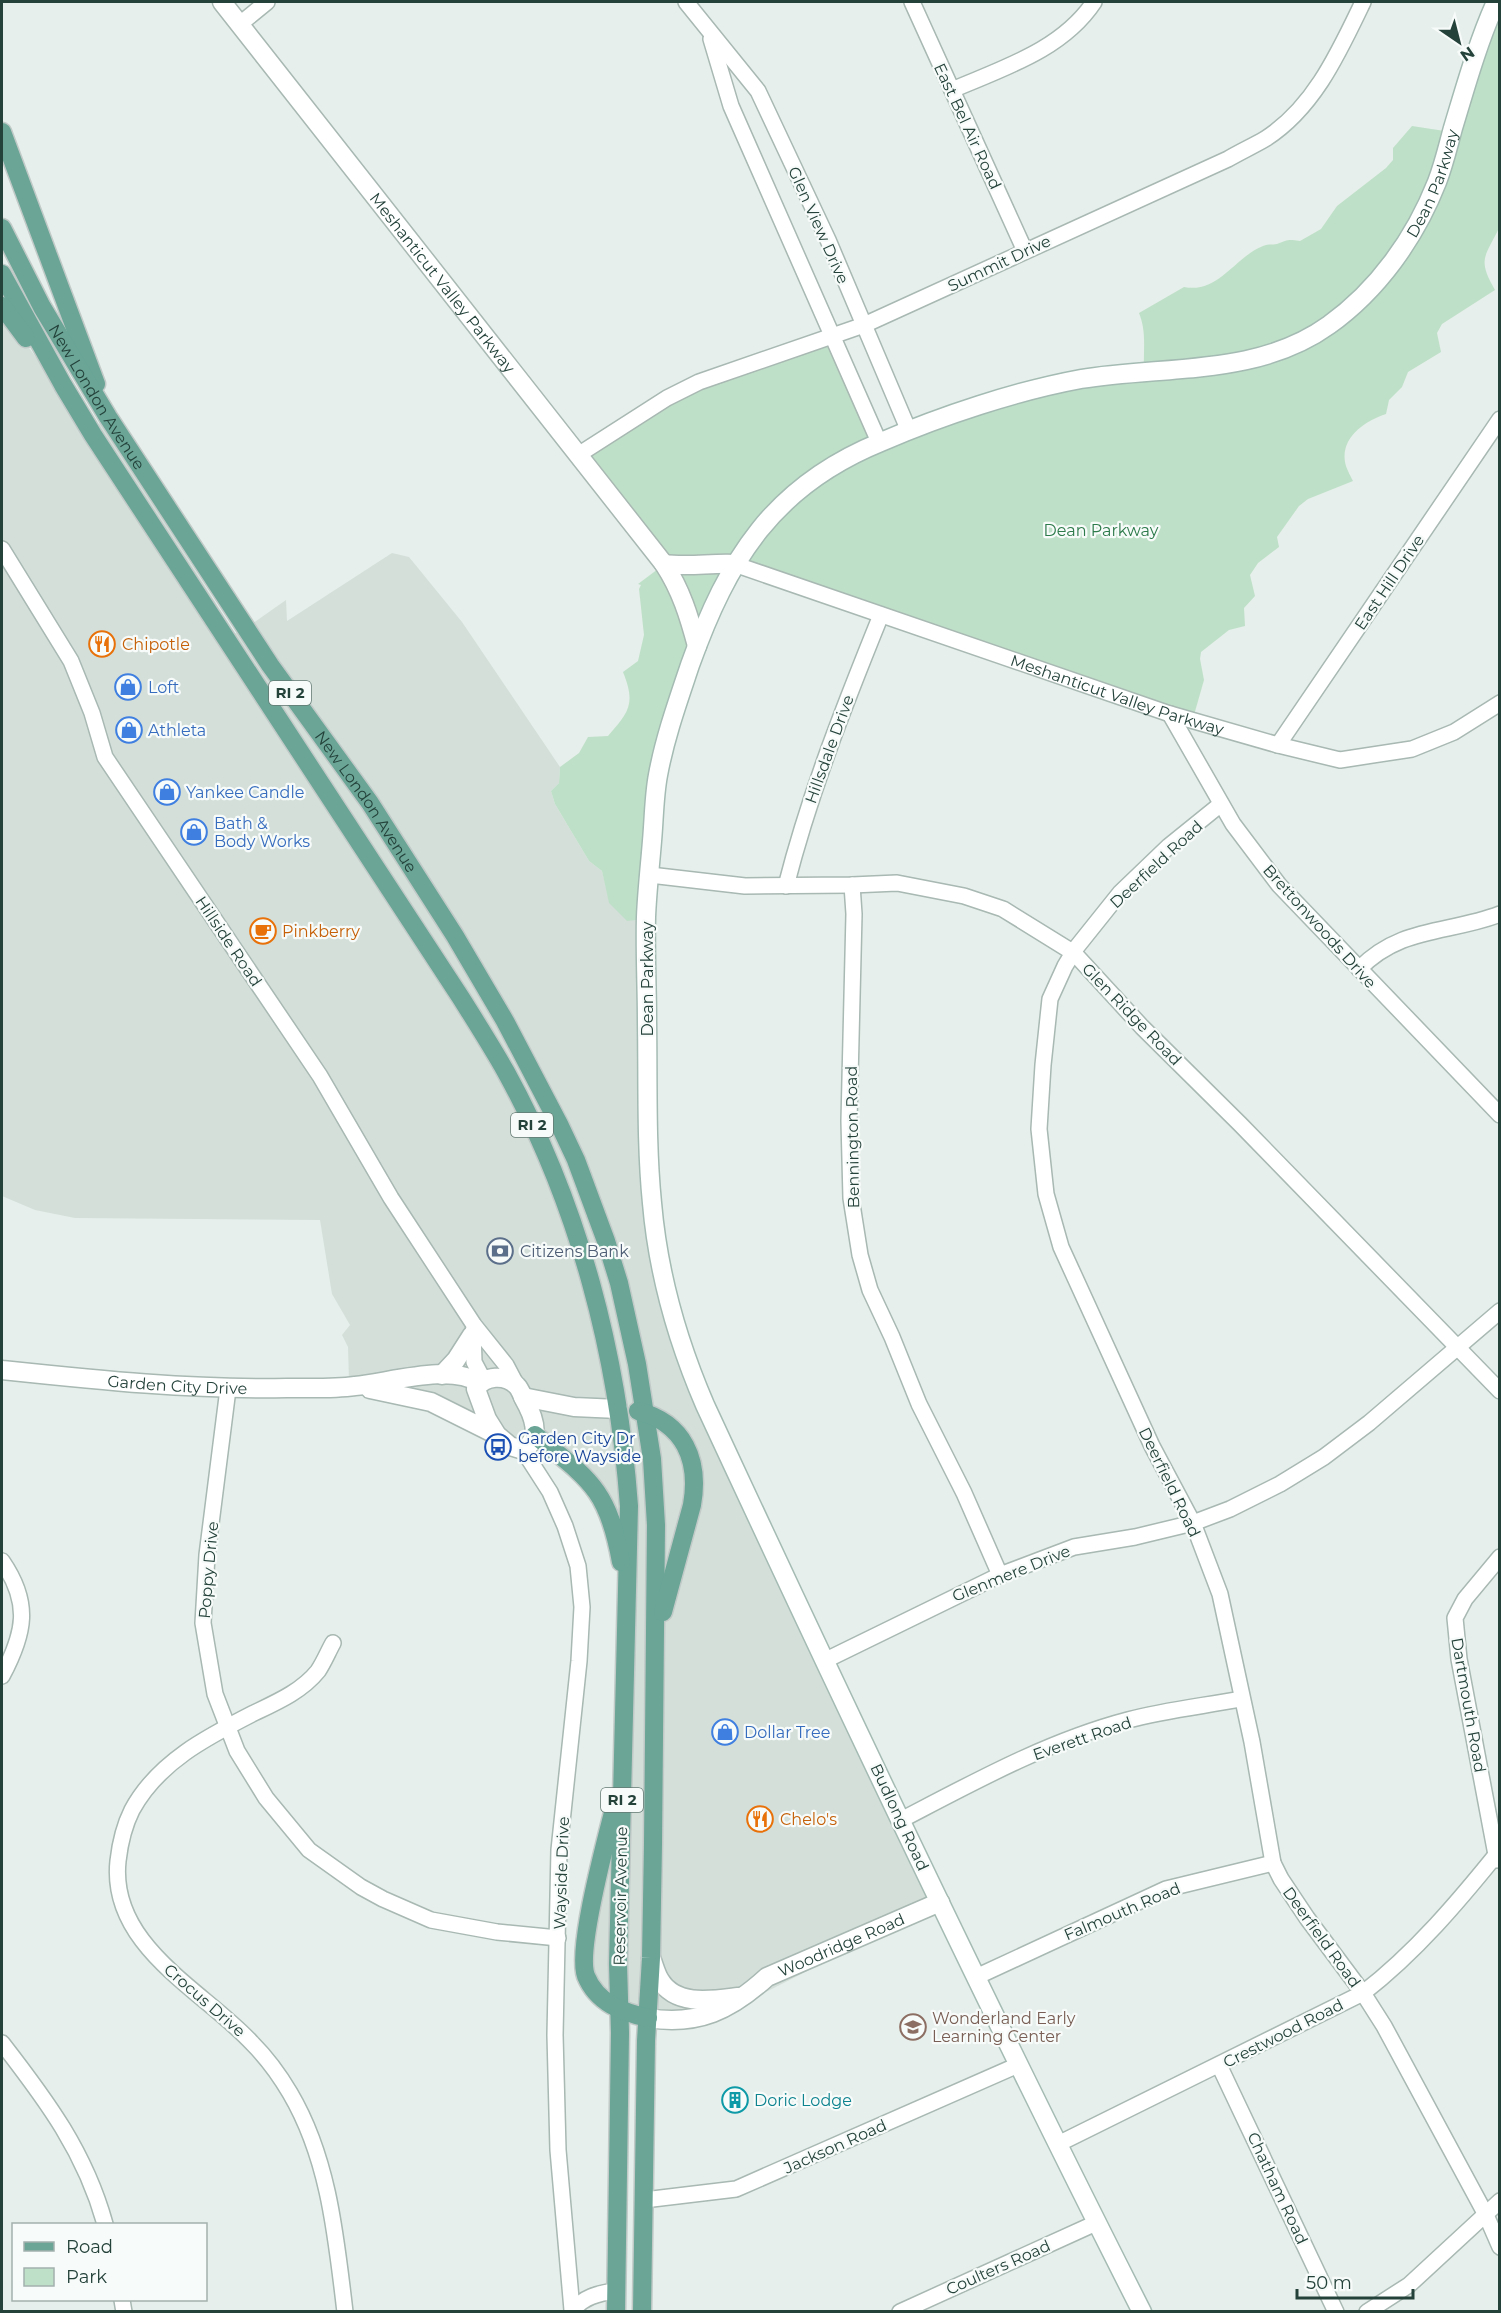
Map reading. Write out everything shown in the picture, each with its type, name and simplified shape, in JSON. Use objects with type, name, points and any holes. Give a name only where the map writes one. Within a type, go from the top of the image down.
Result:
[{"type":"main road","name":"Meshanticut Valley Parkway","points":[[222,2],[664,564]]},
{"type":"main road","name":"Dean Parkway","points":[[673,1317],[657,1241],[649,1167],[646,913],[657,776],[675,709],[697,646],[734,564],[779,506],[802,486],[836,463],[879,442],[1011,397],[1076,380],[1135,371],[1212,366],[1258,358],[1297,344],[1327,326],[1386,271],[1421,216],[1444,160],[1475,56],[1496,2]]},
{"type":"main road","points":[[2,132],[108,417]]},
{"type":"main road","name":"New London Avenue","points":[[2,228],[42,307],[108,417],[270,665],[370,802],[455,936],[505,1021],[560,1126],[593,1201],[619,1282],[631,1330],[645,1413]]},
{"type":"main road","name":"New London Avenue","points":[[2,274],[63,385],[142,511],[461,998],[506,1072],[547,1158],[574,1227],[597,1307],[618,1409]]},
{"type":"main road","points":[[2,306],[63,385]]},
{"type":"main road","points":[[664,564],[687,567],[717,563],[734,564]]},
{"type":"main road","points":[[664,564],[677,584],[686,605],[697,646]]},
{"type":"main road","name":"Budlong Road","points":[[673,1317],[705,1405],[1018,2065],[1142,2312]]},
{"type":"main road","points":[[442,1375],[456,1360],[473,1330]]},
{"type":"main road","name":"Garden City Drive","points":[[2,1370],[115,1382],[228,1389],[353,1387],[461,1374],[481,1381],[493,1377],[520,1391],[574,1407],[618,1409]]},
{"type":"main road","points":[[481,1381],[476,1389],[497,1436]]},
{"type":"main road","name":"Garden City Drive","points":[[353,1387],[415,1397],[431,1402],[497,1436],[510,1446],[524,1450]]},
{"type":"main road","points":[[520,1391],[533,1419],[535,1435],[524,1450]]},
{"type":"main road","points":[[618,1409],[645,1413],[667,1424],[682,1440],[690,1456],[695,1479],[689,1520],[656,1640]]},
{"type":"main road","name":"Reservoir Avenue","points":[[616,2312],[620,2010],[618,1964],[629,1506],[624,1445],[618,1409]]},
{"type":"main road","name":"Reservoir Avenue","points":[[642,2312],[656,1640],[656,1525],[652,1459],[645,1413]]},
{"type":"main road","points":[[535,1435],[584,1475],[597,1489],[615,1532],[626,1591]]},
{"type":"main road","points":[[622,1776],[604,1848],[585,1942],[584,1967],[585,1974],[601,1998],[620,2010],[648,2018]]},
{"type":"main road","name":"Woodridge Road","points":[[648,2018],[670,2020],[706,2016],[719,2012],[746,1996],[767,1977],[940,1902]]},
{"type":"main road","points":[[651,1958],[664,1986],[687,1999],[707,2001],[746,1996]]},
{"type":"street","points":[[240,24],[267,2]]},
{"type":"street","name":"Glen View Drive","points":[[686,2],[758,92],[828,240],[909,431]]},
{"type":"street","name":"East Bel Air Road","points":[[912,2],[1025,251]]},
{"type":"street","points":[[952,90],[1059,40],[1072,29],[1094,2]]},
{"type":"street","name":"Summit Drive","points":[[578,455],[684,388],[864,325],[1228,159],[1266,138],[1281,126],[1318,86],[1336,57],[1363,2]]},
{"type":"street","name":"Glen View Drive","points":[[708,31],[731,105],[879,442]]},
{"type":"street","name":"East Hill Drive","points":[[1278,745],[1500,419]]},
{"type":"street","name":"Hillside Road","points":[[2,549],[71,661],[92,713],[105,757],[320,1076],[363,1152],[473,1330],[506,1365],[520,1391]]},
{"type":"street","name":"Meshanticut Valley Parkway","points":[[734,564],[1170,714],[1340,760],[1412,749],[1454,732],[1500,703]]},
{"type":"street","name":"Hillsdale Drive","points":[[786,886],[802,825],[828,746],[880,615]]},
{"type":"street","name":"Brettonwoods Drive","points":[[1170,714],[1233,824],[1280,885],[1500,1115]]},
{"type":"street","name":"Deerfield Road","points":[[1221,804],[1170,846],[1120,893],[1065,966],[1050,999],[1039,1129],[1046,1194],[1061,1247],[1152,1446],[1193,1523],[1220,1594],[1241,1700],[1252,1742],[1273,1863],[1307,1918],[1363,1993],[1384,2026],[1500,2247]]},
{"type":"street","name":"Glen Ridge Road","points":[[650,875],[745,886],[852,885],[897,882],[964,896],[1003,909],[1074,953],[1142,1027],[1248,1132],[1500,1391]]},
{"type":"street","name":"Bennington Road","points":[[852,885],[854,914],[849,1110],[850,1187],[860,1255],[870,1290],[892,1336],[919,1404],[964,1493],[1000,1575]]},
{"type":"street","points":[[1359,969],[1374,954],[1393,943],[1500,914]]},
{"type":"street","name":"Glenmere Drive","points":[[826,1660],[1000,1575],[1074,1547],[1135,1537],[1193,1523],[1230,1509],[1281,1484],[1324,1457],[1369,1423],[1500,1311]]},
{"type":"street","name":"Hillside Road","points":[[473,1330],[474,1362],[481,1381]]},
{"type":"street","name":"Poppy Drive","points":[[228,1389],[207,1555],[202,1623],[215,1694],[237,1751],[266,1798],[309,1850],[361,1887],[431,1920],[497,1932],[558,1938]]},
{"type":"street","name":"Wayside Drive","points":[[524,1450],[550,1492],[565,1526],[578,1566],[582,1607],[579,1660],[559,1850],[555,2035],[558,2139],[572,2311]]},
{"type":"street","name":"Dartmouth Road","points":[[1498,1857],[1459,1659],[1455,1618],[1465,1599],[1500,1557]]},
{"type":"street","points":[[2,1561],[18,1595],[23,1617],[19,1641],[2,1676]]},
{"type":"street","name":"Crocus Drive","points":[[333,1643],[317,1672],[291,1695],[227,1727],[171,1762],[144,1790],[131,1812],[120,1841],[117,1870],[118,1893],[129,1921],[142,1941],[167,1969],[254,2043],[290,2093],[313,2141],[327,2186],[345,2312]]},
{"type":"street","name":"Everett Road","points":[[901,1820],[982,1778],[1058,1743],[1128,1720],[1241,1700]]},
{"type":"street","name":"Crestwood Road","points":[[1058,2144],[1219,2065],[1276,2034],[1363,1993],[1413,1948],[1498,1857]]},
{"type":"street","name":"Falmouth Road","points":[[976,1977],[1166,1889],[1273,1863]]},
{"type":"street","points":[[2,2043],[41,2093],[77,2150],[105,2223]]},
{"type":"street","name":"Jackson Road","points":[[644,2200],[736,2189],[1018,2065]]},
{"type":"street","name":"Chatham Road","points":[[1219,2065],[1336,2312]]},
{"type":"street","points":[[1367,2312],[1409,2285],[1500,2201]]},
{"type":"street","name":"Coulters Road","points":[[900,2312],[1096,2223]]},
{"type":"street","points":[[572,2311],[583,2300],[596,2294],[616,2291]]},
{"type":"shaded area","points":[[2,310],[88,430],[95,428],[101,422],[235,633],[239,633],[286,600],[287,621],[392,553],[409,557],[462,622],[560,767],[559,783],[551,791],[555,804],[589,861],[602,871],[610,903],[645,919],[645,1195],[666,1297],[939,1904],[746,2002],[639,2020],[585,1980],[613,1822],[625,1559],[602,1503],[561,1455],[534,1449],[489,1429],[349,1381],[348,1347],[342,1335],[350,1325],[332,1294],[320,1220],[75,1218],[35,1210],[2,1196]]},
{"type":"green space","points":[[1499,2],[1499,228],[1485,258],[1486,271],[1495,290],[1442,324],[1437,333],[1441,352],[1408,372],[1402,387],[1389,400],[1386,414],[1356,431],[1345,453],[1347,469],[1353,481],[1308,499],[1299,506],[1277,537],[1279,547],[1258,563],[1250,575],[1255,596],[1244,608],[1245,626],[1229,630],[1201,652],[1204,680],[1192,722],[735,566],[674,714],[645,919],[627,921],[609,903],[602,871],[589,861],[555,804],[551,791],[559,783],[560,767],[579,753],[588,737],[608,736],[625,714],[630,700],[623,672],[638,661],[644,635],[639,589],[641,585],[638,584],[662,566],[582,456],[675,395],[827,338],[878,439],[965,413],[1144,371],[1144,335],[1139,313],[1184,287],[1196,288],[1217,280],[1253,251],[1263,246],[1288,240],[1300,241],[1321,229],[1337,206],[1386,168],[1393,160],[1393,148],[1412,126],[1451,132]]},
{"type":"place","name":"Chipotle","points":[[102,644]]},
{"type":"place","name":"Loft","points":[[128,687]]},
{"type":"place","name":"Athleta","points":[[129,730]]},
{"type":"place","name":"Yankee Candle","points":[[167,792]]},
{"type":"place","name":"Bath & Body Works","points":[[194,832]]},
{"type":"place","name":"Pinkberry","points":[[263,931]]},
{"type":"place","name":"Citizens Bank","points":[[500,1251]]},
{"type":"place","name":"Garden City Dr before Wayside","points":[[498,1447]]},
{"type":"place","name":"Dollar Tree","points":[[725,1732]]},
{"type":"place","name":"Chelo's","points":[[760,1819]]},
{"type":"place","name":"Wonderland Early Learning Center","points":[[913,2027]]},
{"type":"place","name":"Doric Lodge","points":[[735,2100]]}]
